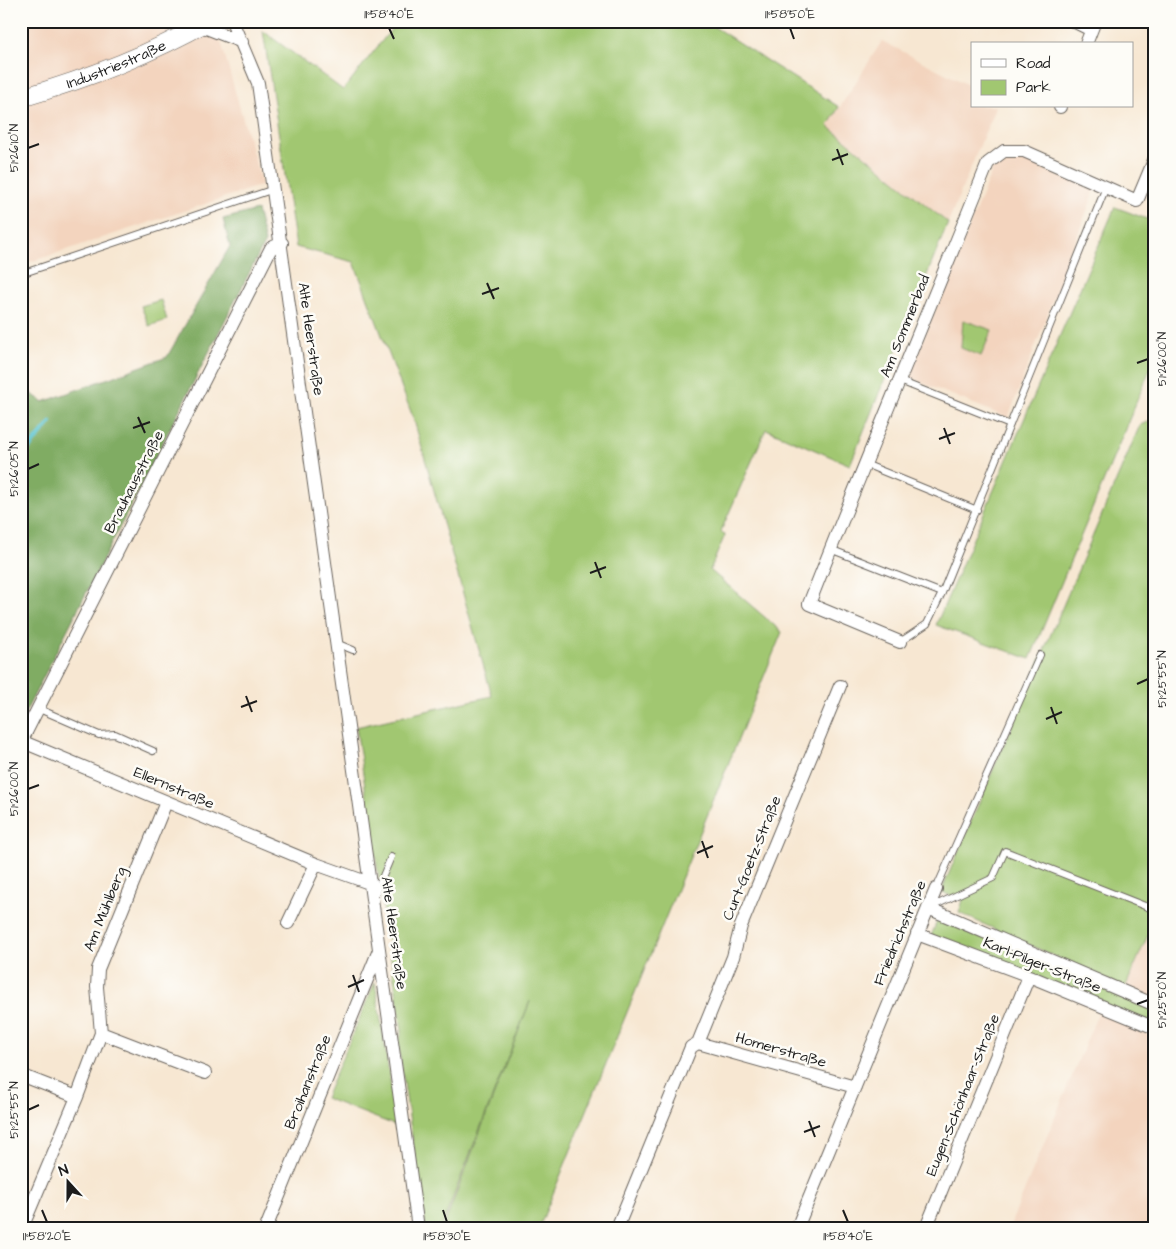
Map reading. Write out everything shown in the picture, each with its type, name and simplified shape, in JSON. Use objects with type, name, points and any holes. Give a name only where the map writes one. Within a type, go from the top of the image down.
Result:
[{"type":"street","name":"Alte Heerstraße","points":[[232,21],[258,83],[282,243],[336,643],[372,884],[418,1228]]},
{"type":"street","points":[[1072,21],[1093,26],[1087,42]]},
{"type":"street","points":[[205,23],[242,42]]},
{"type":"street","name":"Industriestraße","points":[[21,98],[74,83],[124,64],[205,23]]},
{"type":"street","name":"Am Sommerbad","points":[[900,642],[809,604],[863,464],[900,381],[988,163],[1004,151],[1024,151],[1137,201],[1155,158]]},
{"type":"street","name":"Brauhausstraße","points":[[21,741],[271,248],[282,243]]},
{"type":"street","name":"Curt-Goetz-Straße","points":[[617,1228],[691,1047],[698,1043],[733,957],[740,926],[840,686]]},
{"type":"street","name":"Ellernstraße","points":[[21,741],[316,864],[372,884]]},
{"type":"street","name":"Am Mühlberg","points":[[22,1228],[78,1097],[101,1033],[97,987],[98,969],[166,802]]},
{"type":"street","points":[[288,923],[316,864]]},
{"type":"street","name":"Friedrichstraße","points":[[797,1228],[936,889]]},
{"type":"street","name":"Karl-Pilger-Straße","points":[[929,905],[1155,1005]]},
{"type":"street","name":"Karl-Pilger-Straße","points":[[917,934],[1030,976],[1155,1028]]},
{"type":"street","name":"Broihanstraße","points":[[266,1228],[380,948]]},
{"type":"street","name":"Eugen-Schönhaar-Straße","points":[[926,1228],[1030,976]]},
{"type":"street","points":[[101,1033],[205,1073]]},
{"type":"street","name":"Homerstraße","points":[[698,1043],[855,1087]]},
{"type":"street","points":[[21,1075],[78,1097]]},
{"type":"lane","points":[[900,642],[927,624],[942,593],[1106,187]]},
{"type":"lane","points":[[21,274],[274,189]]},
{"type":"lane","points":[[900,381],[1010,425]]},
{"type":"lane","points":[[863,464],[977,510]]},
{"type":"lane","points":[[830,549],[942,593]]},
{"type":"lane","points":[[336,643],[353,650]]},
{"type":"lane","name":"Friedrichstraße","points":[[936,889],[1040,654]]},
{"type":"lane","points":[[37,708],[99,735],[115,734],[153,751]]},
{"type":"lane","points":[[929,905],[940,903],[993,878],[1005,851],[1155,910]]},
{"type":"lane","points":[[373,898],[391,857]]},
{"type":"shaded area","points":[[21,21],[215,21],[262,185],[21,265]]},
{"type":"shaded area","points":[[882,41],[971,86],[971,108],[995,108],[948,223],[828,126]]},
{"type":"shaded area","points":[[1019,153],[1091,185],[1095,190],[1008,418],[908,377],[993,168],[1004,155]]},
{"type":"shaded area","points":[[1155,919],[1155,1001],[1125,988]]},
{"type":"shaded area","points":[[1098,1013],[1155,1037],[1155,1228],[1009,1228]]},
{"type":"green space","points":[[398,21],[705,21],[839,107],[828,126],[948,223],[850,465],[766,429],[721,531],[725,535],[710,570],[782,632],[539,1228],[443,1228],[530,1001],[441,1228],[426,1228],[398,1044],[402,1031],[356,727],[492,696],[414,420],[354,262],[296,247],[263,31],[343,90]]},
{"type":"green space","points":[[1115,207],[1155,222],[1155,357],[1030,659],[936,625]]},
{"type":"green space","points":[[257,210],[265,242],[21,721],[21,386],[43,402],[167,357],[230,246],[223,219]]},
{"type":"green space","points":[[161,300],[167,320],[149,326],[141,306]]},
{"type":"green space","points":[[963,320],[992,330],[981,356],[961,348]]},
{"type":"green space","points":[[1155,419],[1155,919],[1125,988],[959,913],[963,900],[941,892],[1140,425]]},
{"type":"green space","points":[[940,914],[1155,1007],[1155,1025],[931,936]]},
{"type":"green space","points":[[375,982],[397,1126],[325,1098]]},
{"type":"waterway","points":[[21,458],[51,422]]}]
